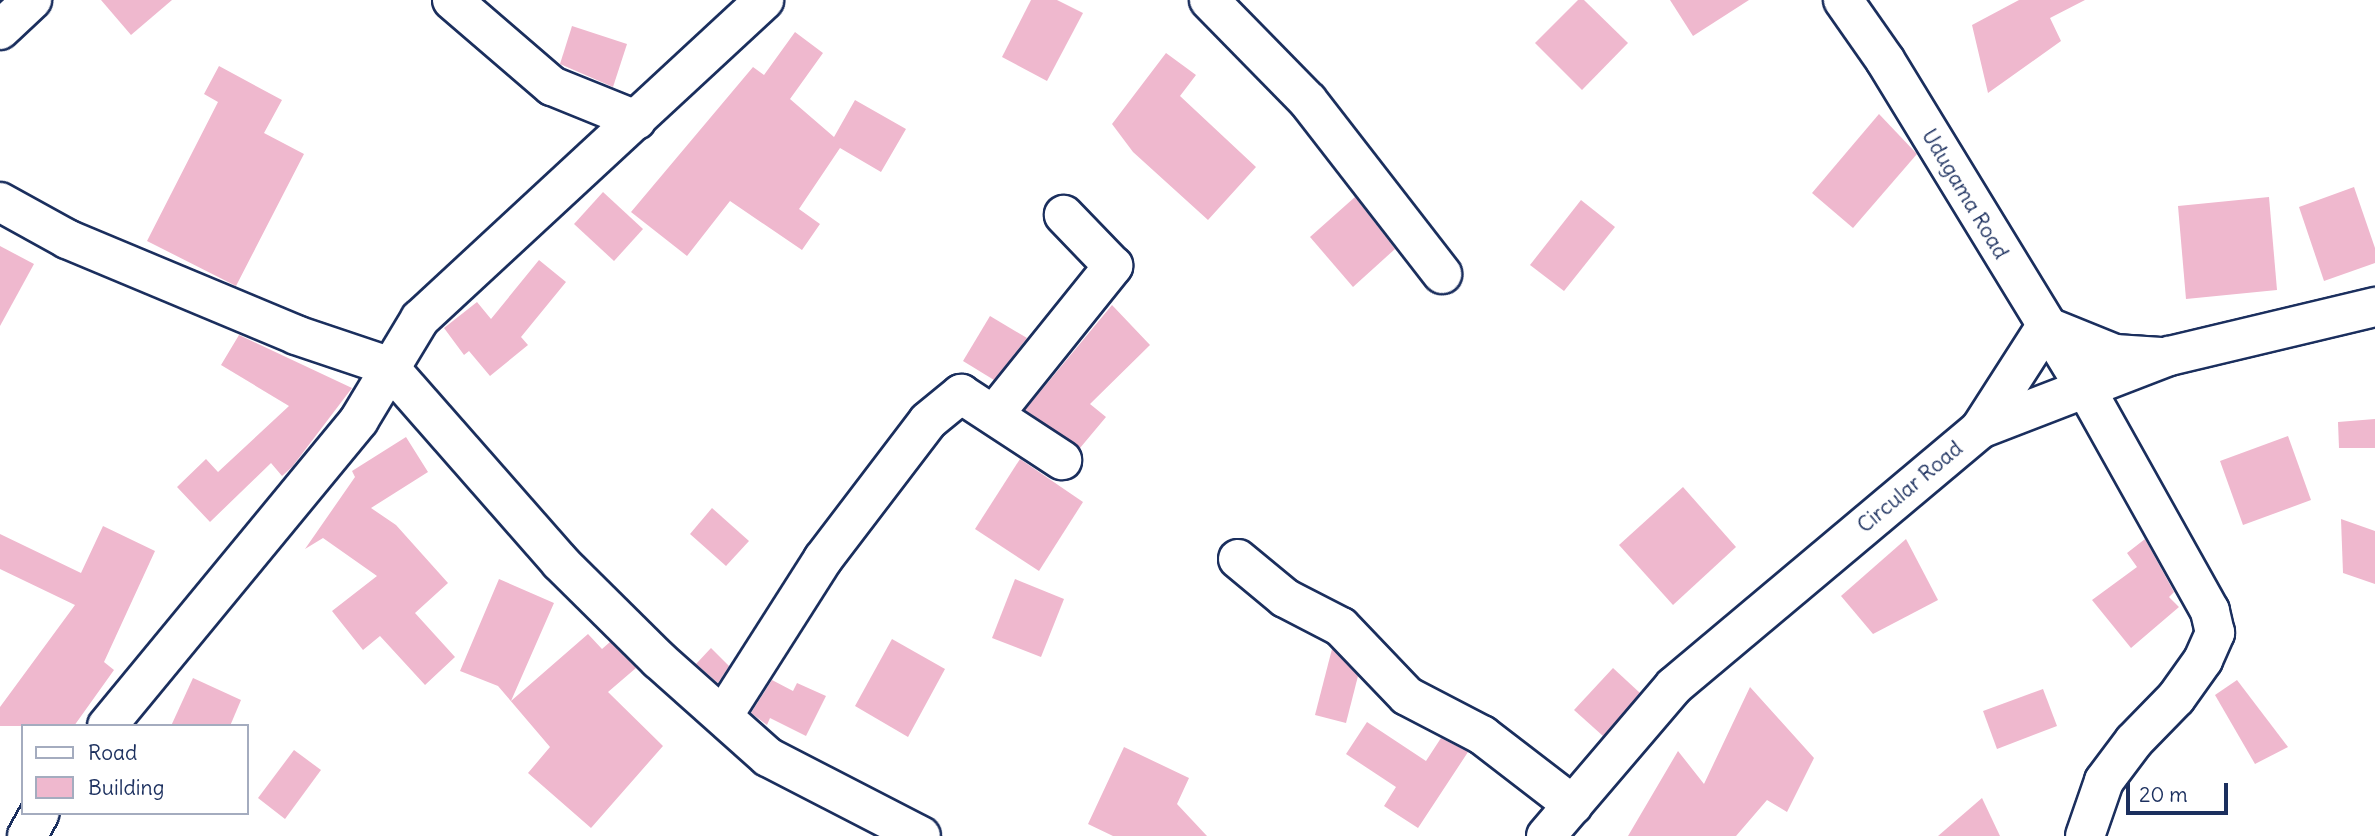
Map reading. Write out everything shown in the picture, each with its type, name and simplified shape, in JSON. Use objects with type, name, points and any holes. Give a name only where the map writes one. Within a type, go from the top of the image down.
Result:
[{"type":"street","points":[[0,30],[32,0]]},
{"type":"street","points":[[452,0],[552,86],[636,120]]},
{"type":"street","points":[[109,724],[359,420],[388,366],[420,319],[764,0]]},
{"type":"street","points":[[1209,0],[1308,101],[1442,274]]},
{"type":"street","name":"Udugama Road","points":[[1843,0],[1885,60],[2086,389],[2210,611],[2215,633],[2203,660],[2176,698],[2134,741],[2104,781],[2085,836]]},
{"type":"street","points":[[0,202],[80,244],[296,335],[388,366],[560,562],[768,757],[920,836]]},
{"type":"street","points":[[995,413],[1113,266],[1064,215]]},
{"type":"street","name":"Circular Road","points":[[1546,836],[1674,686],[1980,429],[2169,356],[2375,307]]},
{"type":"street","points":[[1980,429],[2046,326],[2115,354],[2169,356]]},
{"type":"street","points":[[723,716],[823,559],[928,421],[961,394],[995,413],[1062,460]]},
{"type":"street","points":[[1238,559],[1285,598],[1341,627],[1407,696],[1482,735],[1573,805]]},
{"type":"street","points":[[27,836],[39,815]]},
{"type":"building","points":[[101,0],[172,0],[131,35]]},
{"type":"building","points":[[1031,0],[1057,0],[1083,13],[1047,81],[1002,57]]},
{"type":"building","points":[[1578,0],[1584,0],[1628,43],[1582,90],[1535,43]]},
{"type":"building","points":[[1670,0],[1749,0],[1693,36]]},
{"type":"building","points":[[2019,0],[2085,0],[2050,18],[2061,41],[1988,93],[1972,25]]},
{"type":"building","points":[[572,26],[627,44],[613,87],[560,64]]},
{"type":"building","points":[[795,32],[823,53],[790,99],[834,137],[855,100],[906,129],[881,172],[840,148],[799,209],[820,224],[802,250],[730,201],[687,256],[631,212],[753,67],[764,75]]},
{"type":"building","points":[[1166,53],[1196,75],[1180,96],[1256,167],[1208,220],[1133,152],[1112,124]]},
{"type":"building","points":[[219,66],[282,100],[264,133],[304,154],[236,286],[147,241],[218,102],[204,94]]},
{"type":"building","points":[[1879,114],[1917,154],[1853,228],[1812,193]]},
{"type":"building","points":[[2354,187],[2375,248],[2375,263],[2324,281],[2299,207]]},
{"type":"building","points":[[603,192],[643,229],[614,261],[574,224]]},
{"type":"building","points":[[1355,197],[1395,249],[1353,287],[1310,237]]},
{"type":"building","points":[[2269,197],[2277,290],[2186,299],[2178,206]]},
{"type":"building","points":[[1581,200],[1615,227],[1564,291],[1530,265]]},
{"type":"building","points":[[0,246],[34,264],[0,326]]},
{"type":"building","points":[[539,260],[566,282],[521,337],[528,345],[490,376],[469,351],[464,355],[444,328],[477,302],[491,319]]},
{"type":"building","points":[[1112,305],[1150,345],[1090,404],[1106,417],[1080,448],[1025,410]]},
{"type":"building","points":[[990,316],[1027,338],[994,380],[963,361]]},
{"type":"building","points":[[239,335],[352,388],[292,467],[282,476],[271,463],[210,522],[177,487],[206,459],[218,472],[289,406],[221,365]]},
{"type":"building","points":[[2375,419],[2375,448],[2339,448],[2338,422]]},
{"type":"building","points":[[2288,436],[2311,500],[2243,525],[2220,461]]},
{"type":"building","points":[[406,437],[428,472],[371,508],[396,525],[448,583],[415,613],[455,657],[425,685],[380,636],[363,650],[332,611],[377,576],[323,538],[305,549],[355,477],[352,471]]},
{"type":"building","points":[[1020,459],[1083,502],[1039,571],[975,529]]},
{"type":"building","points":[[1683,487],[1736,547],[1673,605],[1619,545]]},
{"type":"building","points":[[712,508],[749,541],[726,566],[690,534]]},
{"type":"building","points":[[2341,519],[2375,531],[2375,584],[2343,573]]},
{"type":"building","points":[[103,526],[155,551],[104,662],[114,670],[75,724],[0,726],[0,707],[75,605],[0,569],[0,534],[81,573]]},
{"type":"building","points":[[1906,539],[1938,600],[1873,634],[1841,596]]},
{"type":"building","points":[[2145,539],[2174,592],[2169,597],[2179,607],[2131,648],[2092,600],[2137,567],[2127,553]]},
{"type":"building","points":[[499,579],[554,603],[511,701],[588,634],[602,649],[610,642],[636,668],[608,692],[663,746],[591,828],[528,773],[550,747],[498,686],[460,671]]},
{"type":"building","points":[[1015,579],[1064,599],[1041,657],[992,638]]},
{"type":"building","points":[[892,639],[945,669],[908,737],[855,706]]},
{"type":"building","points":[[711,648],[729,666],[718,683],[696,664]]},
{"type":"building","points":[[1332,649],[1358,676],[1346,723],[1315,715]]},
{"type":"building","points":[[1613,668],[1640,693],[1603,736],[1574,710]]},
{"type":"building","points":[[193,678],[241,700],[231,724],[172,724]]},
{"type":"building","points":[[772,680],[793,691],[797,683],[826,696],[806,736],[770,718],[767,725],[751,713]]},
{"type":"building","points":[[2237,680],[2288,747],[2255,764],[2215,695]]},
{"type":"building","points":[[1750,687],[1814,758],[1787,812],[1767,800],[1736,836],[1628,836],[1678,751],[1704,784]]},
{"type":"building","points":[[2043,689],[2057,726],[1997,749],[1983,711]]},
{"type":"building","points":[[1367,722],[1426,761],[1441,738],[1468,752],[1418,828],[1384,806],[1396,787],[1346,754]]},
{"type":"building","points":[[1124,747],[1189,778],[1177,804],[1207,836],[1113,836],[1088,824]]},
{"type":"building","points":[[294,750],[321,770],[285,819],[258,798]]},
{"type":"building","points":[[1982,798],[2000,836],[1938,836]]}]
